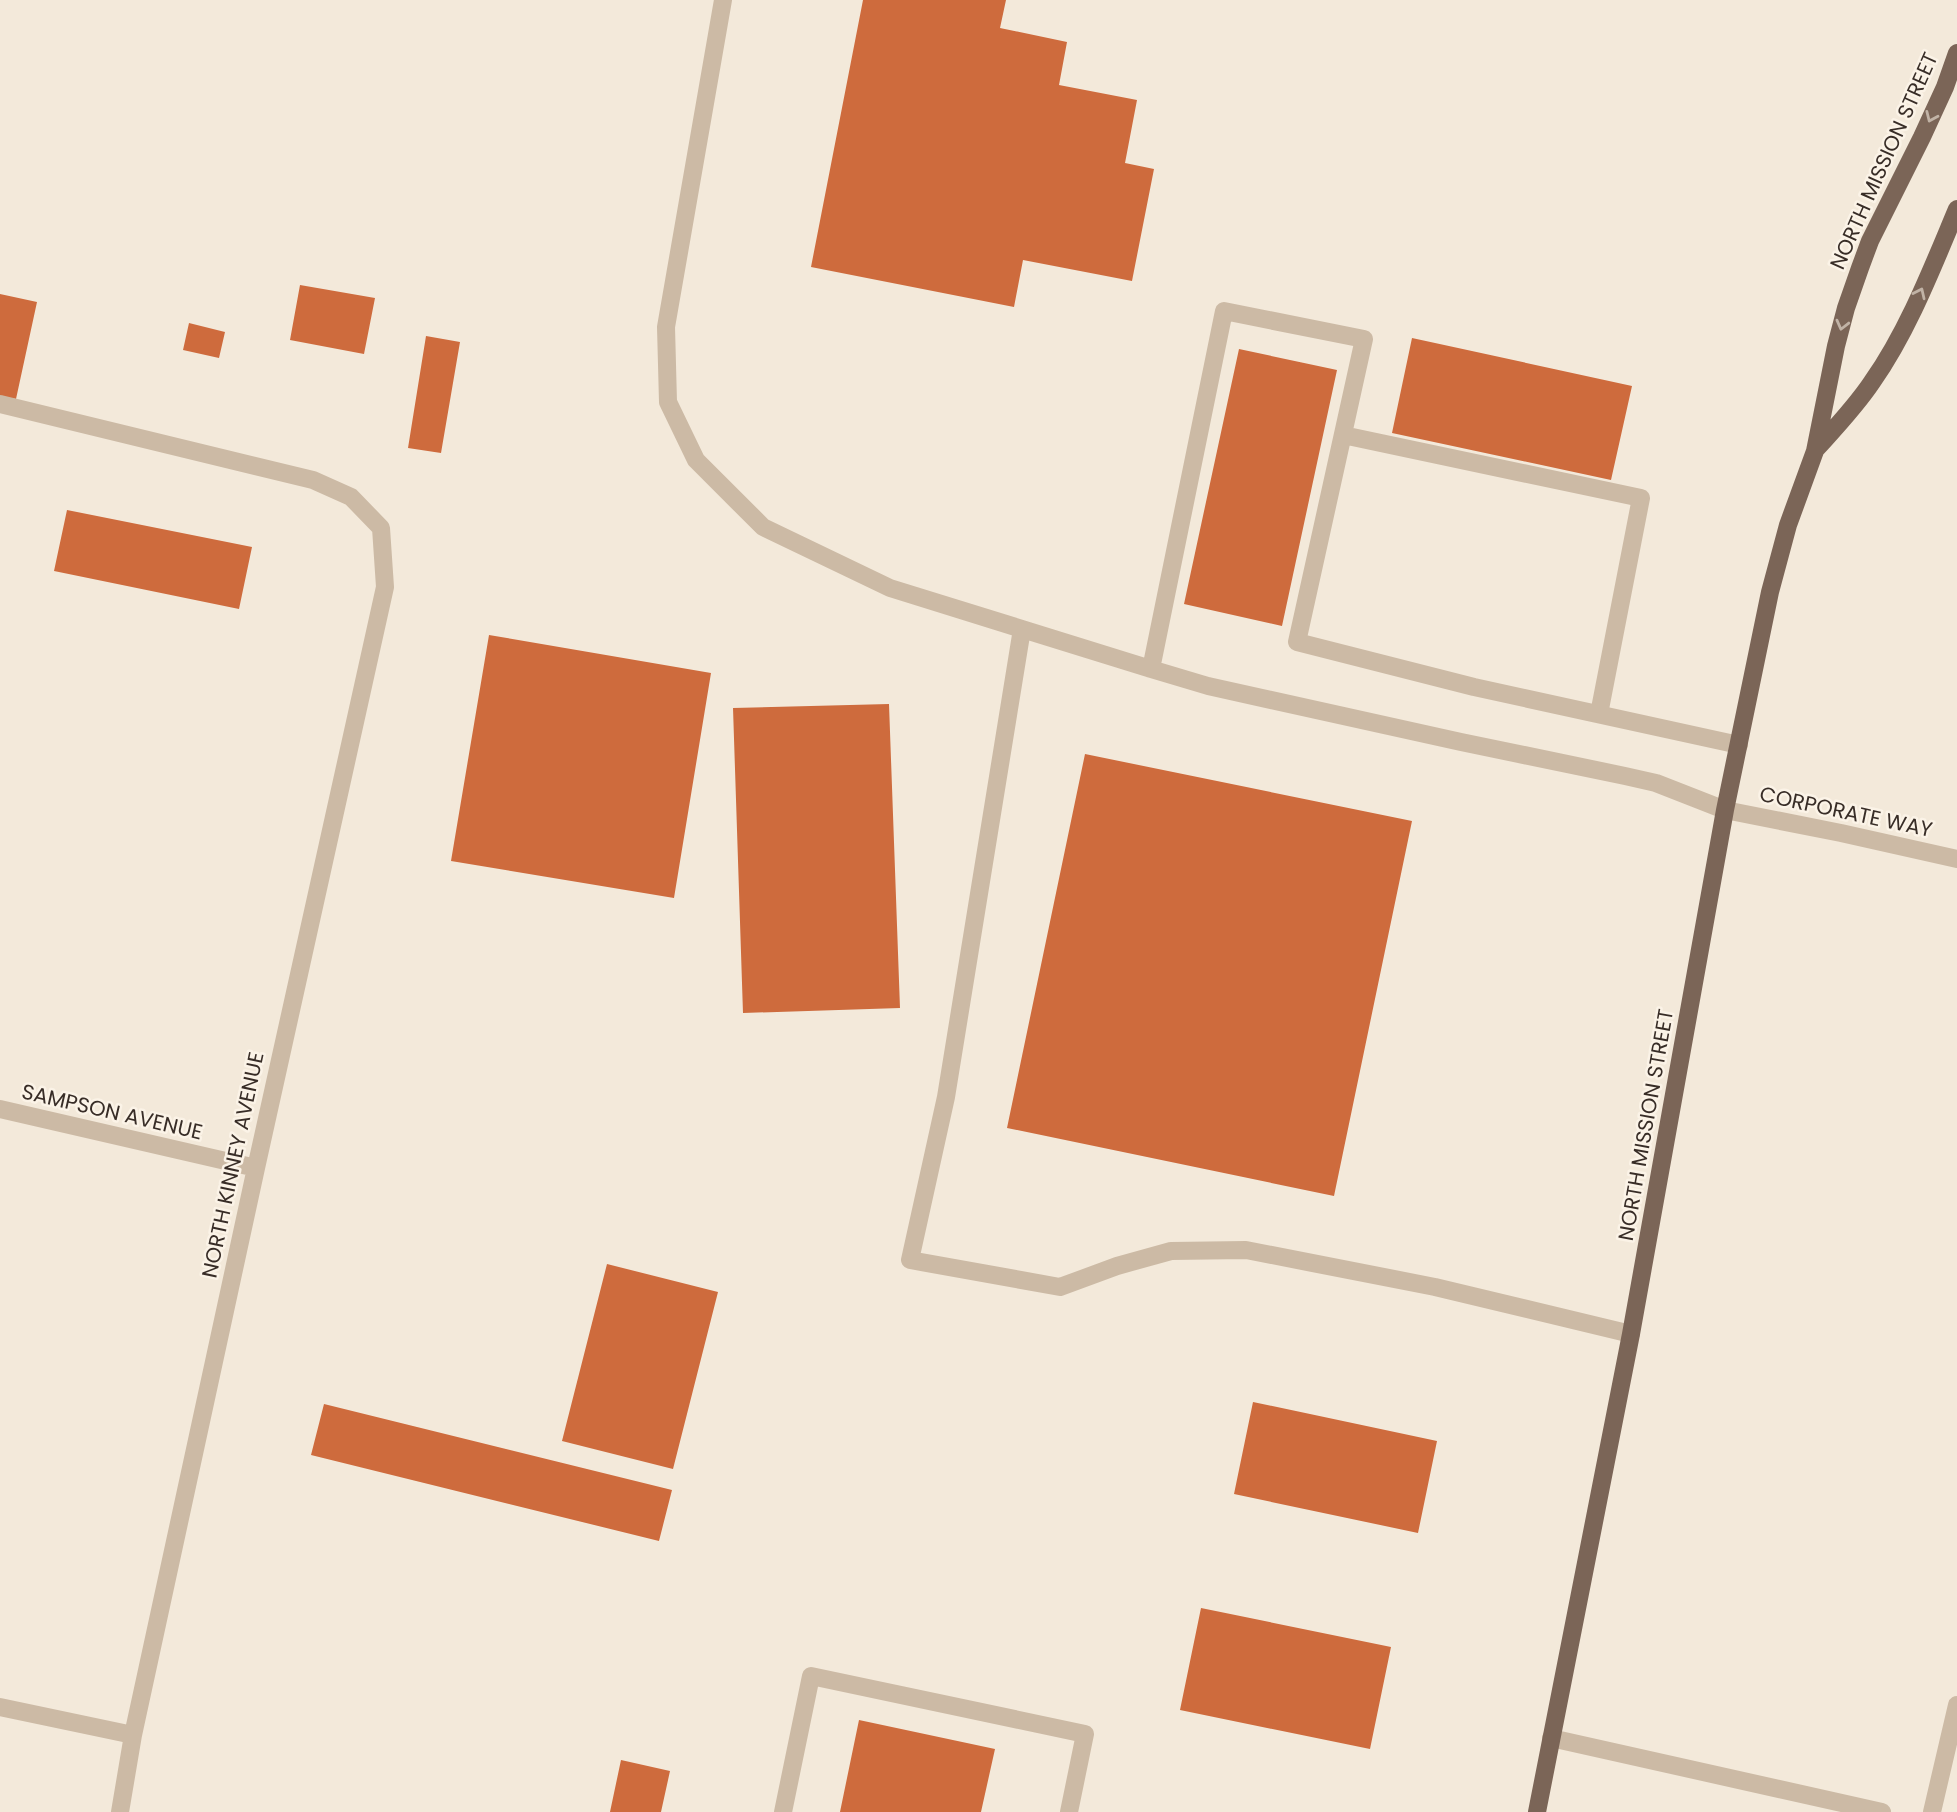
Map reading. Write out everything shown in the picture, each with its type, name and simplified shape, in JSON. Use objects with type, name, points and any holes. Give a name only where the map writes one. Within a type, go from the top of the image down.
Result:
[{"type":"main road","name":"NORTH MISSION STREET","points":[[1536,1812],[1631,1334],[1725,810],[1778,558],[1815,451],[1836,346],[1860,268],[1870,241],[1934,112],[1957,53]]},
{"type":"main road","name":"NORTH MISSION STREET","points":[[1815,451],[1872,382],[1892,351],[1957,209]]},
{"type":"street","name":"CORPORATE WAY","points":[[723,0],[666,327],[668,402],[696,460],[763,527],[890,588],[1208,685],[1656,783],[1725,810],[1957,859]]},
{"type":"street","points":[[1151,669],[1224,311],[1364,339],[1297,642],[1474,687],[1739,745]]},
{"type":"street","name":"NORTH KINNEY AVENUE","points":[[0,404],[313,480],[351,497],[381,528],[385,587],[133,1735],[120,1812]]},
{"type":"street","points":[[1343,435],[1641,498],[1599,714]]},
{"type":"street","points":[[1022,629],[946,1097],[910,1260],[1060,1287],[1117,1266],[1171,1251],[1246,1250],[1435,1287],[1631,1334]]},
{"type":"street","name":"SAMPSON AVENUE","points":[[0,1109],[256,1168]]},
{"type":"street","points":[[783,1812],[811,1676],[1085,1734],[1069,1812]]},
{"type":"street","points":[[1932,1812],[1957,1705]]},
{"type":"street","points":[[0,1707],[133,1735]]},
{"type":"street","points":[[1551,1738],[1882,1812]]},
{"type":"building","points":[[863,0],[1006,0],[1000,28],[1067,42],[1059,85],[1137,100],[1125,163],[1154,169],[1132,281],[1023,260],[1014,307],[811,267]]},
{"type":"building","points":[[300,285],[375,298],[364,354],[290,340]]},
{"type":"building","points":[[0,294],[37,302],[16,399],[0,396]]},
{"type":"building","points":[[189,323],[225,332],[219,358],[183,350]]},
{"type":"building","points":[[426,336],[460,342],[441,453],[408,448]]},
{"type":"building","points":[[1412,338],[1632,386],[1611,480],[1392,433]]},
{"type":"building","points":[[1239,349],[1337,370],[1282,626],[1184,604]]},
{"type":"building","points":[[67,510],[252,547],[239,609],[54,571]]},
{"type":"building","points":[[489,635],[711,673],[674,898],[451,861]]},
{"type":"building","points":[[889,704],[900,1008],[743,1013],[733,708]]},
{"type":"building","points":[[1085,754],[1412,821],[1334,1196],[1007,1128]]},
{"type":"building","points":[[607,1264],[718,1292],[673,1469],[562,1441]]},
{"type":"building","points":[[1253,1402],[1437,1441],[1418,1533],[1234,1494]]},
{"type":"building","points":[[324,1404],[672,1490],[659,1541],[311,1455]]},
{"type":"building","points":[[1201,1608],[1391,1647],[1370,1749],[1180,1710]]},
{"type":"building","points":[[859,1720],[995,1749],[981,1812],[840,1812]]},
{"type":"building","points":[[621,1760],[670,1771],[661,1812],[610,1812]]}]
